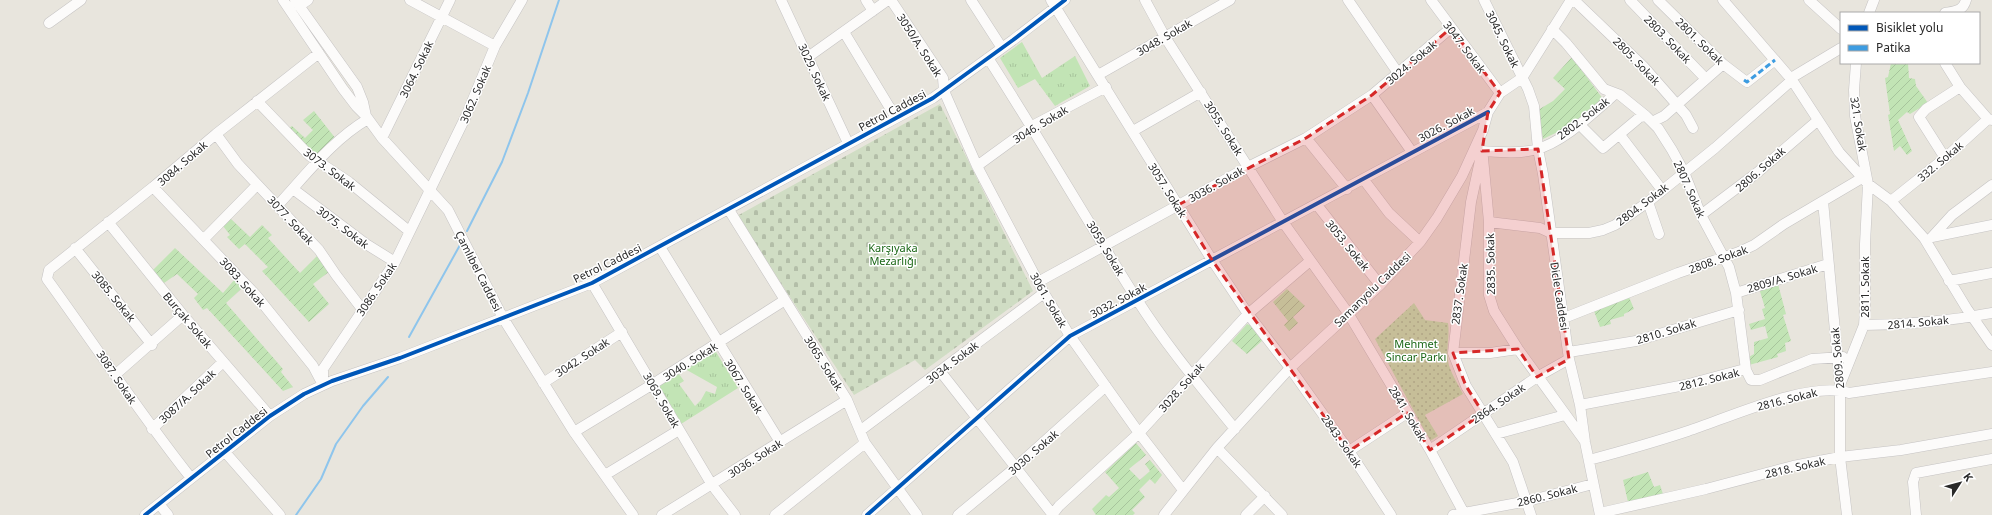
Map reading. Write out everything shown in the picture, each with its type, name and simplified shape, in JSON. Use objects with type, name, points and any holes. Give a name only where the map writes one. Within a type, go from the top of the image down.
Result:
[{"type":"street","points":[[49,23],[81,0]]},
{"type":"street","name":"Çamlıbel Caddesi","points":[[283,0],[356,106],[382,138],[448,210],[503,318],[574,432],[633,515]]},
{"type":"street","points":[[297,3],[308,0]]},
{"type":"street","points":[[410,0],[495,46]]},
{"type":"street","name":"3064. Sokak","points":[[382,138],[450,0]]},
{"type":"street","name":"3062. Sokak","points":[[430,190],[466,116],[495,46],[522,0]]},
{"type":"street","name":"3029. Sokak","points":[[781,0],[848,144]]},
{"type":"street","points":[[866,0],[874,11]]},
{"type":"street","points":[[808,56],[889,0]]},
{"type":"street","name":"3050/A. Sokak","points":[[889,0],[943,78],[944,91]]},
{"type":"street","points":[[971,0],[1002,48]]},
{"type":"street","name":"Petrol Caddesi","points":[[145,515],[270,416],[304,394],[323,385],[592,283],[729,210],[944,91],[1002,48],[1053,3],[1065,0]]},
{"type":"street","name":"3055. Sokak","points":[[1145,0],[1165,37],[1283,222],[1348,313]]},
{"type":"street","name":"3048. Sokak","points":[[1098,75],[1230,0]]},
{"type":"street","points":[[1348,0],[1398,73]]},
{"type":"street","name":"3047. Sokak","points":[[1431,0],[1500,93]]},
{"type":"street","name":"3045. Sokak","points":[[1484,0],[1522,78]]},
{"type":"street","name":"Samanyolu Caddesi","points":[[1169,513],[1183,490],[1217,448],[1290,368],[1380,284],[1420,242],[1437,218],[1462,176],[1483,130],[1488,112],[1500,93],[1522,78],[1571,0]]},
{"type":"street","name":"2805. Sokak","points":[[1574,0],[1643,66],[1677,105],[1693,128]]},
{"type":"street","name":"2803. Sokak","points":[[1630,0],[1706,79]]},
{"type":"street","name":"2801. Sokak","points":[[1658,0],[1723,64],[1747,82],[1775,60]]},
{"type":"street","points":[[1723,0],[1791,79],[1817,121],[1839,152],[1865,181],[1892,200],[1928,238],[1949,281],[1992,345]]},
{"type":"street","points":[[1809,0],[1840,28]]},
{"type":"street","points":[[1869,12],[1874,0]]},
{"type":"street","points":[[1952,12],[1958,11],[1964,6],[1966,0]]},
{"type":"street","name":"Çamlıbel Caddesi","points":[[297,3],[334,52],[357,87],[367,118]]},
{"type":"street","name":"3057. Sokak","points":[[1053,3],[1212,260],[1248,314],[1290,368]]},
{"type":"street","name":"3024. Sokak","points":[[1372,95],[1451,28]]},
{"type":"street","name":"2807. Sokak","points":[[1552,29],[1566,43],[1604,89],[1620,95],[1658,128],[1684,172],[1701,215],[1729,267],[1739,310],[1746,370]]},
{"type":"street","points":[[844,32],[896,118]]},
{"type":"street","name":"2804. Sokak","points":[[1489,222],[1540,228],[1551,232],[1589,233],[1603,230],[1615,225],[1648,202],[1715,148],[1791,79],[1840,49]]},
{"type":"street","name":"3084. Sokak","points":[[46,275],[49,270],[75,248],[153,187],[257,101],[319,53]]},
{"type":"street","name":"3059. Sokak","points":[[988,58],[1032,126],[1137,300],[1192,376],[1235,429]]},
{"type":"street","points":[[1579,124],[1601,148],[1606,148],[1640,117],[1660,119],[1723,64]]},
{"type":"street","name":"321. Sokak","points":[[1856,64],[1854,90],[1855,116],[1865,181]]},
{"type":"street","points":[[1946,64],[1960,87],[1990,120]]},
{"type":"street","name":"Dicle Caddesi","points":[[1522,78],[1534,106],[1538,149],[1544,174],[1569,355],[1580,405],[1585,442],[1600,514]]},
{"type":"street","name":"3046. Sokak","points":[[977,166],[1032,126],[1106,87]]},
{"type":"street","points":[[1945,158],[1919,117],[1926,109],[1960,87]]},
{"type":"street","name":"3061. Sokak","points":[[944,91],[977,166],[1044,293],[1070,336],[1139,433],[1183,490]]},
{"type":"street","points":[[1133,131],[1201,92]]},
{"type":"street","name":"2802. Sokak","points":[[1482,151],[1532,151],[1538,149],[1579,124],[1615,94]]},
{"type":"street","points":[[1372,95],[1412,152]]},
{"type":"street","name":"3036. Sokak","points":[[1038,282],[1248,167],[1306,138],[1372,95]]},
{"type":"street","name":"3073. Sokak","points":[[257,101],[317,161],[349,182],[409,231]]},
{"type":"street","name":"3026. Sokak","points":[[1412,152],[1488,112]]},
{"type":"street","points":[[278,205],[317,161],[353,128],[367,118]]},
{"type":"street","name":"332. Sokak","points":[[1892,200],[1990,120]]},
{"type":"street","name":"2806. Sokak","points":[[1701,215],[1753,177],[1817,121]]},
{"type":"street","name":"2835. Sokak","points":[[1483,130],[1482,151],[1489,222],[1488,295],[1494,311],[1518,349],[1585,442]]},
{"type":"street","name":"3077. Sokak","points":[[216,134],[238,164],[319,250],[336,276],[362,309]]},
{"type":"street","points":[[1620,135],[1662,190]]},
{"type":"street","points":[[1306,138],[1347,189]]},
{"type":"street","name":"2837. Sokak","points":[[1482,151],[1471,202],[1453,353],[1466,386],[1513,462],[1528,501],[1531,515]]},
{"type":"street","name":"3032. Sokak","points":[[867,515],[898,489],[975,418],[1070,336],[1364,180],[1412,152]]},
{"type":"street","points":[[1364,180],[1389,213],[1420,242]]},
{"type":"street","name":"2808. Sokak","points":[[1564,318],[1754,245],[1784,224],[1823,201],[1865,181]]},
{"type":"street","name":"2811. Sokak","points":[[1840,388],[1864,325],[1866,291],[1864,244],[1865,181]]},
{"type":"street","points":[[204,239],[257,185]]},
{"type":"street","points":[[1928,238],[1952,215],[1992,185]]},
{"type":"street","name":"3083. Sokak","points":[[153,187],[255,294],[312,366],[323,385]]},
{"type":"street","name":"3075. Sokak","points":[[293,189],[366,244],[395,262]]},
{"type":"street","name":"3086. Sokak","points":[[323,385],[323,369],[395,262],[430,190]]},
{"type":"street","name":"2809. Sokak","points":[[1823,201],[1838,358],[1840,388],[1840,457],[1847,515]]},
{"type":"street","points":[[1648,202],[1659,234]]},
{"type":"street","name":"3053. Sokak","points":[[1317,205],[1380,284]]},
{"type":"street","name":"3065. Sokak","points":[[729,210],[848,400],[861,430],[865,444],[917,515]]},
{"type":"street","name":"Burçak Sokak","points":[[108,222],[183,316],[270,416]]},
{"type":"street","points":[[1928,238],[1992,225]]},
{"type":"street","name":"3067. Sokak","points":[[660,247],[780,442]]},
{"type":"street","name":"3085. Sokak","points":[[75,248],[152,345]]},
{"type":"street","name":"3028. Sokak","points":[[1053,515],[1059,506],[1139,433],[1248,314],[1310,261]]},
{"type":"street","name":"2809/A. Sokak","points":[[1736,293],[1828,264]]},
{"type":"street","points":[[1949,281],[1992,273]]},
{"type":"street","name":"3087. Sokak","points":[[46,275],[47,279],[116,375],[152,429],[191,478]]},
{"type":"street","name":"3069. Sokak","points":[[592,283],[712,485],[735,515]]},
{"type":"street","name":"3034. Sokak","points":[[861,430],[1044,293]]},
{"type":"street","name":"3040. Sokak","points":[[574,432],[653,384],[785,300]]},
{"type":"street","name":"2810. Sokak","points":[[1569,355],[1636,341],[1739,310]]},
{"type":"street","name":"2841. Sokak","points":[[1348,313],[1430,450],[1464,514]]},
{"type":"street","name":"2814. Sokak","points":[[1864,325],[1884,325],[1972,317],[1992,313]]},
{"type":"street","points":[[116,375],[152,345],[183,316]]},
{"type":"street","name":"3042. Sokak","points":[[543,383],[622,332]]},
{"type":"street","points":[[1453,353],[1490,353],[1518,349]]},
{"type":"street","name":"2864. Sokak","points":[[1430,450],[1569,355]]},
{"type":"street","name":"2812. Sokak","points":[[1580,405],[1685,385],[1741,370],[1746,370],[1751,380],[1760,380],[1812,359],[1838,358],[1853,355]]},
{"type":"street","name":"3087/A. Sokak","points":[[152,429],[223,362]]},
{"type":"street","name":"2843. Sokak","points":[[1290,368],[1349,450],[1391,515]]},
{"type":"street","points":[[940,371],[975,418],[1016,466],[1053,515]]},
{"type":"street","name":"2816. Sokak","points":[[1589,460],[1647,445],[1742,411],[1810,392],[1840,388],[1849,393],[1992,372]]},
{"type":"street","name":"3030. Sokak","points":[[958,515],[1106,386]]},
{"type":"street","name":"3036. Sokak","points":[[662,515],[848,400]]},
{"type":"street","points":[[1349,450],[1407,413]]},
{"type":"street","points":[[1496,434],[1565,415]]},
{"type":"street","points":[[605,475],[679,430]]},
{"type":"street","name":"2818. Sokak","points":[[1600,514],[1706,489],[1793,466],[1840,457],[1901,450],[1992,434]]},
{"type":"street","points":[[775,515],[865,444]]},
{"type":"street","points":[[1217,448],[1282,515]]},
{"type":"street","points":[[226,452],[280,515]]},
{"type":"street","points":[[1916,515],[1913,482],[1916,473],[1992,459]]},
{"type":"street","name":"2860. Sokak","points":[[1453,515],[1528,501],[1593,484]]},
{"type":"street","points":[[1246,515],[1265,496]]},
{"type":"street","points":[[159,504],[168,515]]},
{"type":"highlighted area","points":[[1451,28],[1500,93],[1488,112],[1482,151],[1538,149],[1569,359],[1537,377],[1518,349],[1453,353],[1466,386],[1483,413],[1430,450],[1407,413],[1349,451],[1212,260],[1178,205],[1306,138],[1372,95]]},
{"type":"green space","points":[[1022,42],[1042,78],[1075,56],[1090,86],[1055,106],[1035,79],[1018,88],[1000,58]]},
{"type":"green space","points":[[1572,57],[1603,99],[1570,126],[1543,139],[1538,110],[1553,101],[1565,89],[1553,78]]},
{"type":"green space","points":[[1891,64],[1908,64],[1909,78],[1915,79],[1916,86],[1928,103],[1910,114],[1907,112],[1898,120],[1912,151],[1907,155],[1900,146],[1894,151],[1888,115],[1890,114],[1885,78],[1888,77]]},
{"type":"green space","name":"Karşıyaka Mezarlığı","points":[[940,104],[1033,291],[925,370],[915,360],[854,395],[737,216]]},
{"type":"green space","points":[[314,111],[336,139],[315,155],[289,128],[292,126],[305,138],[313,130],[303,120]]},
{"type":"green space","points":[[230,218],[250,237],[262,225],[272,235],[268,238],[300,273],[318,255],[330,271],[313,284],[329,304],[309,322],[262,271],[268,267],[245,244],[239,249],[227,237],[230,235],[223,226]]},
{"type":"green space","points":[[175,248],[223,293],[235,279],[242,288],[226,303],[283,369],[281,372],[293,387],[283,391],[207,308],[203,310],[194,298],[198,294],[177,274],[164,283],[153,270]]},
{"type":"green space","points":[[1778,284],[1786,314],[1783,315],[1791,341],[1785,343],[1786,351],[1777,354],[1778,357],[1749,365],[1747,358],[1754,354],[1754,342],[1768,338],[1765,326],[1751,330],[1749,324],[1765,319],[1762,309],[1765,308],[1759,288]]},
{"type":"green space","points":[[1287,289],[1305,306],[1293,317],[1298,323],[1289,331],[1284,325],[1288,321],[1273,302]]},
{"type":"green space","points":[[1629,297],[1634,309],[1624,314],[1624,316],[1610,320],[1611,324],[1600,327],[1594,311]]},
{"type":"green space","name":"Mehmet Sincar Parkı","points":[[1414,303],[1425,320],[1448,323],[1448,361],[1452,374],[1463,394],[1425,415],[1438,436],[1430,441],[1375,339]]},
{"type":"green space","points":[[1247,324],[1252,326],[1263,340],[1247,354],[1232,341]]},
{"type":"green space","points":[[716,352],[738,388],[681,424],[659,386],[679,374],[684,381],[679,384],[695,406],[701,400],[706,391],[715,394],[717,387],[685,369]]},
{"type":"green space","points":[[1136,443],[1146,455],[1129,469],[1140,480],[1150,471],[1145,464],[1150,460],[1162,475],[1155,484],[1150,479],[1139,490],[1145,497],[1132,510],[1135,513],[1133,515],[1096,515],[1092,509],[1106,495],[1109,497],[1119,488],[1105,472]]},
{"type":"green space","points":[[1648,472],[1654,487],[1660,485],[1663,494],[1628,502],[1623,480]]},
{"type":"waterway","points":[[467,231],[502,162],[528,93],[559,0]]},
{"type":"waterway","points":[[409,337],[460,245]]},
{"type":"waterway","points":[[296,515],[321,479],[336,444],[363,406],[388,377]]},
{"type":"marked path","points":[[1744,80],[1747,82],[1775,60]]},
{"type":"cycle path","points":[[145,515],[270,416],[304,394],[332,381],[400,358],[592,283],[933,98],[1065,0]]},
{"type":"cycle path","points":[[867,515],[1070,336],[1488,112]]}]
